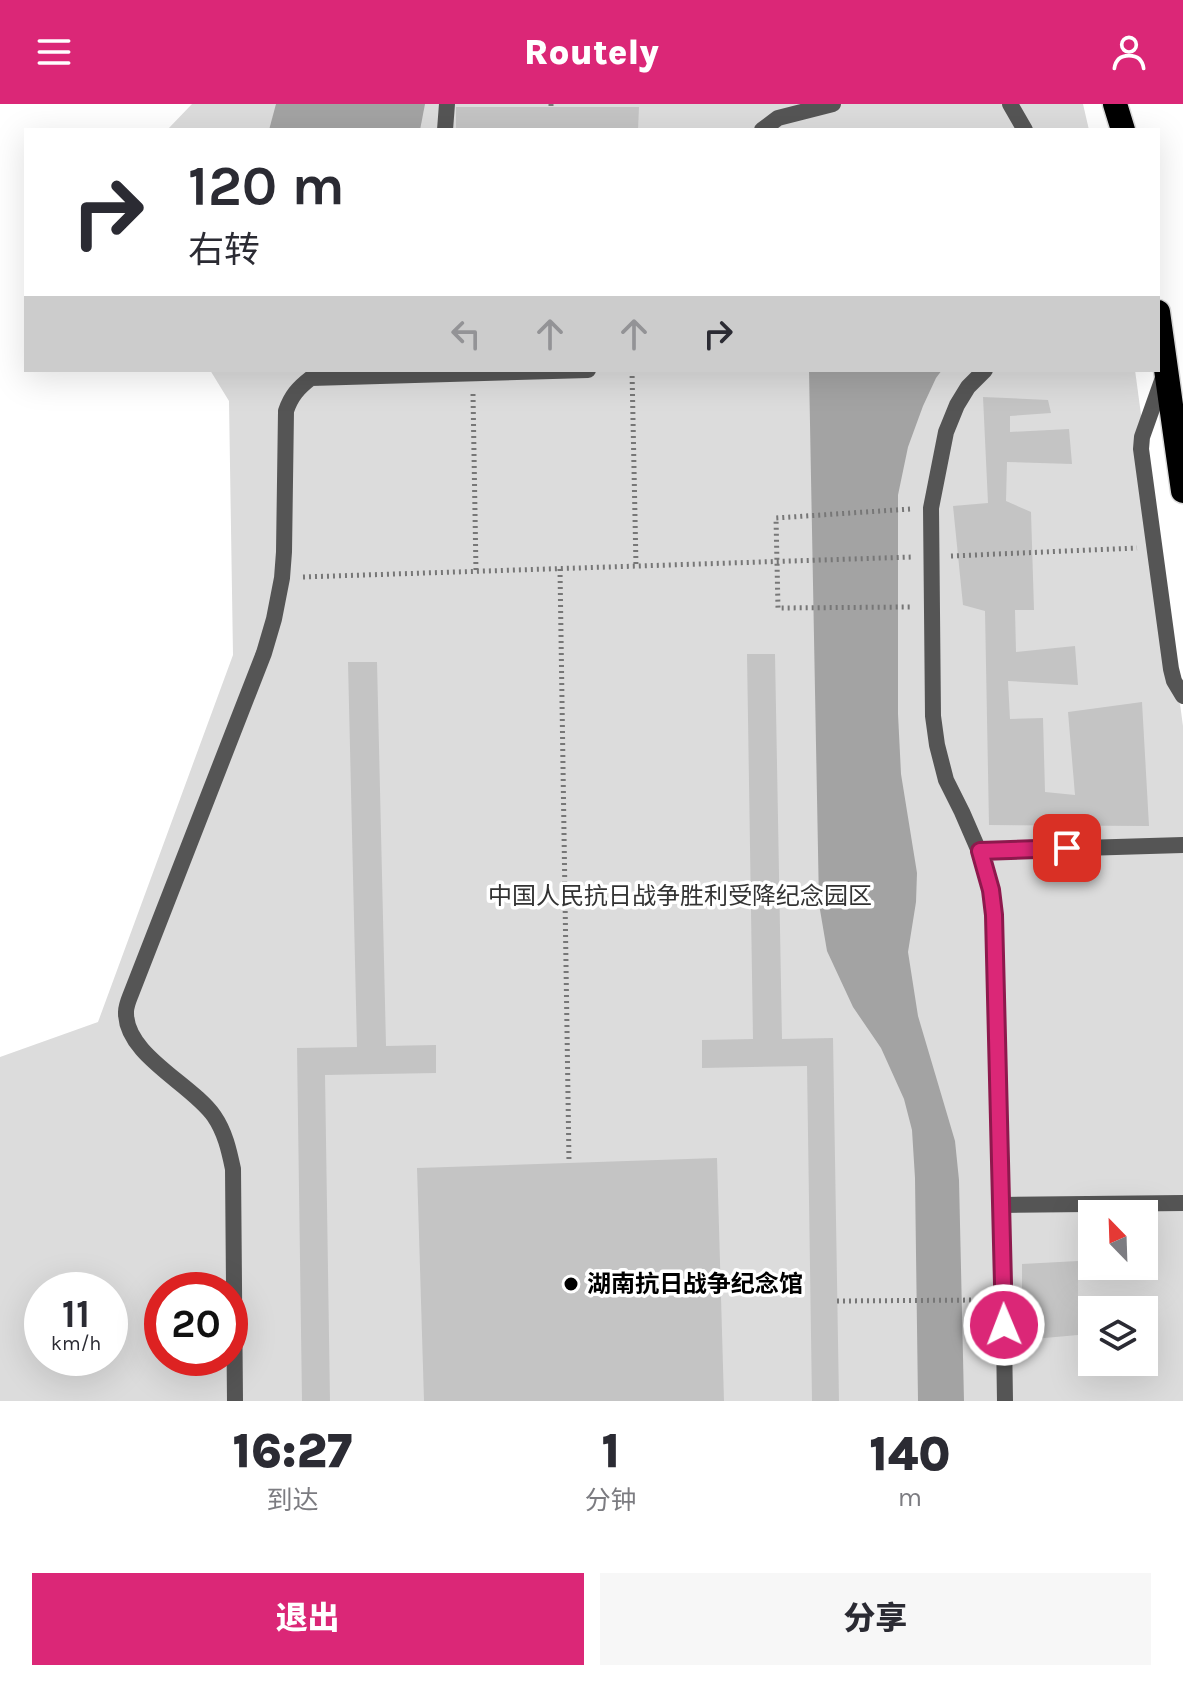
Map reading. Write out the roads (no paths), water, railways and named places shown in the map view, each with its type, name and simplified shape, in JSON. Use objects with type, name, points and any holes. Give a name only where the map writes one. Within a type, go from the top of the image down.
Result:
[{"type":"highway","points":[[1115,104],[1122,128]]},
{"type":"highway","points":[[1160,326],[1183,491]]},
{"type":"lane","points":[[445,128],[447,104]]},
{"type":"lane","points":[[763,128],[778,118],[833,104]]},
{"type":"lane","points":[[1010,104],[1024,128]]},
{"type":"lane","points":[[1166,370],[1142,437],[1141,449],[1171,669],[1183,696]]},
{"type":"lane","points":[[235,1401],[233,1169],[229,1149],[223,1132],[201,1101],[140,1048],[128,1026],[126,1012],[264,653],[274,619],[284,552],[286,411],[291,397],[311,374],[511,372]]},
{"type":"lane","points":[[983,372],[962,396],[946,432],[931,508],[933,716],[946,780],[980,851],[991,890],[994,915],[1005,1401]]},
{"type":"lane","points":[[980,851],[1183,845]]},
{"type":"lane","points":[[1002,1205],[1183,1203]]},
{"type":"place","name":"湖南抗日战争纪念馆","points":[[571,1284]]},
{"type":"park label","name":"中国人民抗日战争胜利受降纪念园区","points":[[680,896]]}]
